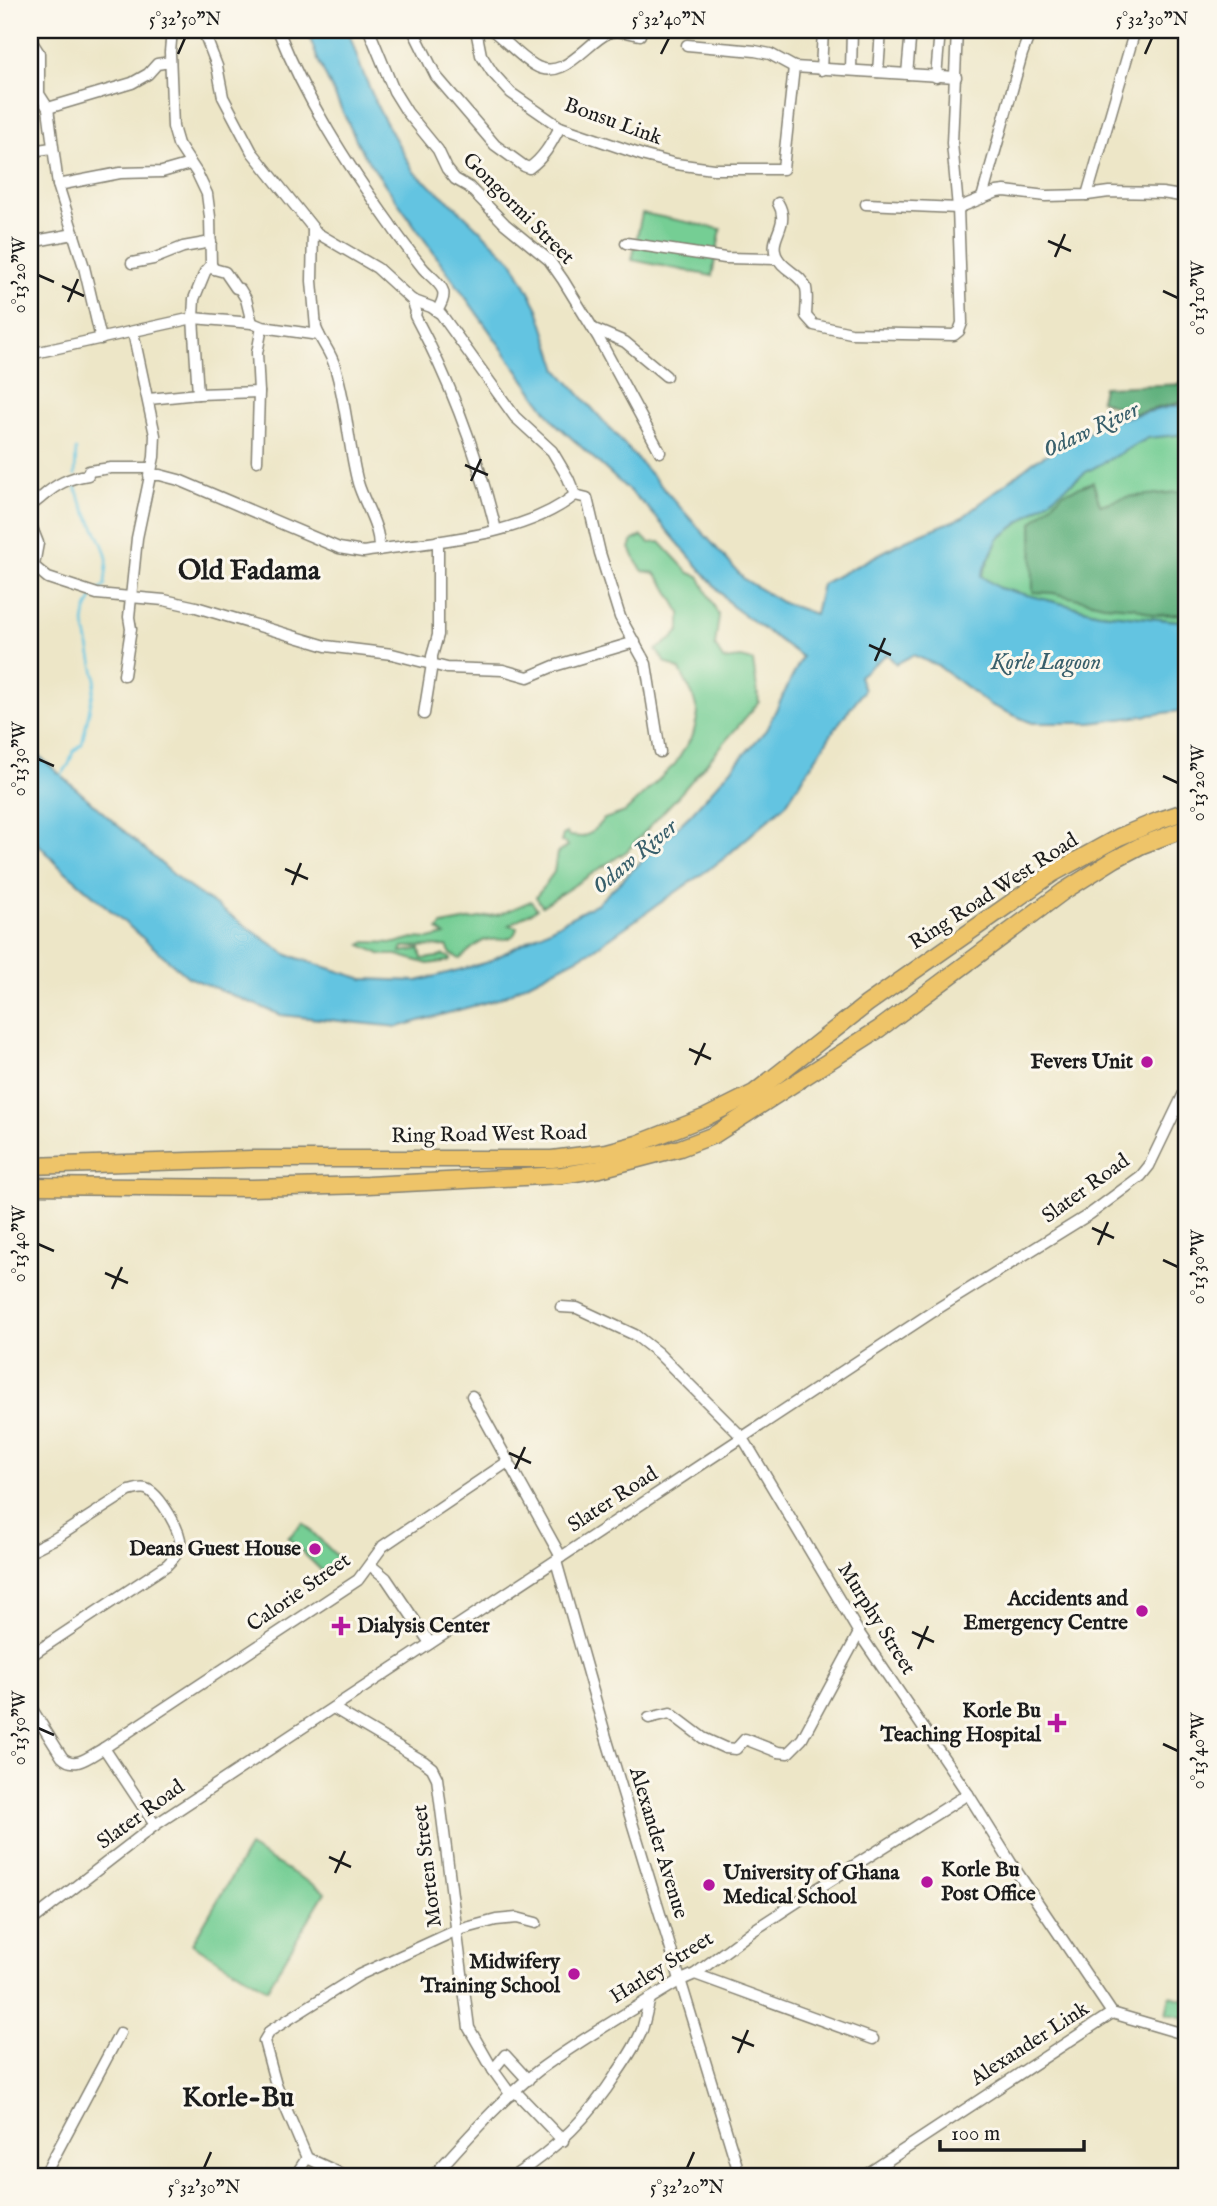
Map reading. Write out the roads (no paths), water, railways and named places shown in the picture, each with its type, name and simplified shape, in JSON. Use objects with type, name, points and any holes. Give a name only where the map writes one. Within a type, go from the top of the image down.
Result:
[{"type":"main road","name":"Ring Road West Road","points":[[30,1166],[251,1159],[552,1159],[607,1152],[660,1136],[718,1112],[754,1093],[867,1004],[1052,874],[1119,837],[1187,811]]},
{"type":"main road","name":"Ring Road West Road","points":[[30,1186],[252,1188],[368,1185],[562,1175],[600,1170],[640,1159],[714,1135],[879,1028],[1063,891],[1115,859],[1187,828]]},
{"type":"main road","points":[[251,1159],[249,1172],[252,1188]]},
{"type":"street","points":[[172,30],[170,62],[173,127],[178,144],[207,194],[211,243],[211,265],[205,272],[194,299],[198,394]]},
{"type":"street","points":[[203,30],[217,66],[222,97],[230,114],[252,152],[313,229],[377,268],[412,300],[441,314],[515,417],[552,451],[575,495]]},
{"type":"street","points":[[278,30],[326,126],[359,182],[421,266],[442,288],[444,298],[437,311]]},
{"type":"street","name":"Gongormi Street","points":[[369,30],[394,91],[407,112],[438,150],[447,169],[455,179],[469,187],[505,225],[549,260],[593,329],[660,452]]},
{"type":"street","points":[[413,30],[436,76],[453,98],[495,145],[524,166],[529,168],[534,165],[549,148],[560,127]]},
{"type":"street","name":"Bonsu Link","points":[[476,30],[481,55],[492,72],[511,93],[560,127],[645,156],[713,169],[783,169],[794,67]]},
{"type":"street","points":[[492,30],[535,66],[544,69],[571,63],[607,33],[617,31],[640,35]]},
{"type":"street","points":[[821,70],[823,30]]},
{"type":"street","points":[[851,71],[852,30]]},
{"type":"street","points":[[878,72],[881,30]]},
{"type":"street","points":[[907,74],[911,30]]},
{"type":"street","points":[[936,77],[940,30]]},
{"type":"street","points":[[778,203],[783,212],[775,253],[806,288],[806,316],[814,325],[851,333],[954,335],[959,331],[962,323],[953,143],[957,30]]},
{"type":"street","points":[[982,198],[1031,30]]},
{"type":"street","points":[[1087,195],[1135,30]]},
{"type":"street","points":[[30,39],[39,53],[39,94],[48,108],[58,185],[84,267],[101,339]]},
{"type":"street","points":[[687,45],[770,54],[794,67],[956,77]]},
{"type":"street","points":[[48,108],[132,83],[148,74],[157,64],[170,62]]},
{"type":"street","points":[[30,160],[38,150],[52,148]]},
{"type":"street","points":[[58,185],[120,173],[162,172],[190,164]]},
{"type":"street","points":[[866,204],[958,208],[1005,191],[1046,196],[1109,192],[1162,193],[1187,197]]},
{"type":"street","points":[[313,229],[314,316],[319,335],[330,351],[336,369],[344,402],[351,458],[362,497],[374,521],[379,550]]},
{"type":"street","points":[[30,242],[74,234]]},
{"type":"street","points":[[132,263],[153,259],[183,247],[211,243]]},
{"type":"street","points":[[626,243],[724,258],[778,259]]},
{"type":"street","points":[[211,265],[214,269],[225,272],[236,288],[240,289],[257,325],[257,461]]},
{"type":"street","points":[[412,300],[415,316],[439,365],[480,468],[496,530]]},
{"type":"street","points":[[30,354],[193,318],[319,335]]},
{"type":"street","points":[[593,329],[625,342],[666,376]]},
{"type":"street","points":[[124,675],[131,629],[129,617],[137,538],[154,457],[155,435],[133,332]]},
{"type":"street","points":[[149,399],[259,392]]},
{"type":"street","points":[[30,507],[49,490],[74,477],[88,475],[89,471],[111,468],[150,472],[200,488],[340,548],[363,552],[438,541],[522,524],[560,507],[575,495]]},
{"type":"street","points":[[575,495],[587,498],[620,617],[631,643],[646,664],[660,752]]},
{"type":"street","points":[[30,523],[38,543],[32,564],[34,569],[48,578],[97,594],[163,600],[196,607],[326,646],[392,654],[447,668],[503,670],[528,677],[554,666],[631,643]]},
{"type":"street","points":[[424,714],[432,656],[438,635],[438,541]]},
{"type":"street","name":"Slater Road","points":[[30,1922],[155,1825],[926,1317],[1090,1214],[1141,1176],[1149,1166],[1187,1087]]},
{"type":"street","name":"Murphy Street","points":[[561,1307],[577,1308],[635,1335],[658,1353],[743,1438],[859,1633],[1112,2012]]},
{"type":"street","name":"Alexander Avenue","points":[[472,1396],[509,1461],[558,1559],[680,1981],[740,2176]]},
{"type":"street","name":"Calorie Street","points":[[30,1706],[68,1762],[75,1763],[104,1748],[358,1580],[383,1546],[509,1461]]},
{"type":"street","points":[[30,1551],[57,1538],[129,1491],[139,1488],[147,1489],[157,1496],[180,1535],[181,1544],[167,1565],[30,1656]]},
{"type":"street","points":[[370,1565],[386,1578],[430,1643]]},
{"type":"street","points":[[649,1718],[670,1713],[702,1738],[725,1748],[736,1749],[745,1739],[778,1752],[788,1753],[802,1739],[859,1633]]},
{"type":"street","name":"Morten Street","points":[[332,1708],[423,1761],[432,1768],[438,1778],[469,2028],[493,2070],[563,2141]]},
{"type":"street","points":[[104,1748],[155,1825]]},
{"type":"street","name":"Harley Street","points":[[433,2176],[528,2080],[593,2034],[695,1974],[773,1918],[968,1794]]},
{"type":"street","points":[[346,2176],[307,2158],[276,2085],[265,2037],[270,2031],[359,1975],[455,1931],[496,1920],[517,1918],[536,1923]]},
{"type":"street","points":[[695,1974],[873,2039]]},
{"type":"street","points":[[514,2176],[563,2141],[604,2094],[642,2031],[650,1999]]},
{"type":"street","points":[[1112,2012],[1187,2035]]},
{"type":"street","name":"Alexander Link","points":[[864,2176],[1112,2012]]},
{"type":"street","points":[[44,2176],[120,2033]]},
{"type":"street","points":[[493,2070],[505,2055],[528,2080]]},
{"type":"street","points":[[295,2176],[307,2158]]},
{"type":"water","name":"Korle Lagoon","points":[[307,30],[348,30],[379,110],[414,172],[457,208],[513,262],[538,309],[558,370],[744,579],[781,602],[815,614],[822,584],[906,540],[963,517],[1034,461],[1110,421],[1187,405],[1187,434],[1148,438],[1086,472],[998,539],[981,576],[999,588],[1099,613],[1187,622],[1187,710],[1091,723],[1032,723],[990,705],[937,665],[913,655],[896,664],[887,654],[859,676],[864,690],[834,730],[786,804],[722,860],[591,951],[498,999],[398,1027],[281,1015],[188,977],[59,866],[30,835],[30,748],[183,883],[288,955],[363,979],[418,981],[488,962],[598,903],[691,814],[766,730],[802,657],[732,606],[648,508],[555,423],[362,152],[318,60]]},
{"type":"waterway","points":[[75,475],[76,450]]},
{"type":"waterway","points":[[75,482],[107,558],[105,585],[99,590]]},
{"type":"waterway","points":[[61,776],[73,752],[82,744],[96,679],[84,623],[93,596]]},
{"type":"place","name":"Fevers Unit","points":[[1147,1062]]},
{"type":"place","name":"Deans Guest House","points":[[315,1549]]},
{"type":"place","name":"Accidents and Emergency Centre","points":[[1142,1611]]},
{"type":"place","name":"Dialysis Center","points":[[341,1626]]},
{"type":"place","name":"Korle Bu Teaching Hospital","points":[[1057,1723]]},
{"type":"place","name":"Korle Bu Post Office","points":[[927,1882]]},
{"type":"place","name":"University of Ghana Medical School","points":[[709,1885]]},
{"type":"place","name":"Midwifery Training School","points":[[574,1974]]},
{"type":"district","name":"Old Fadama","points":[[249,571]]},
{"type":"district","name":"Korle-Bu","points":[[238,2098]]},
{"type":"water label","name":"Odaw River","points":[[1091,430]]},
{"type":"water label","name":"Odaw River","points":[[635,857]]}]
